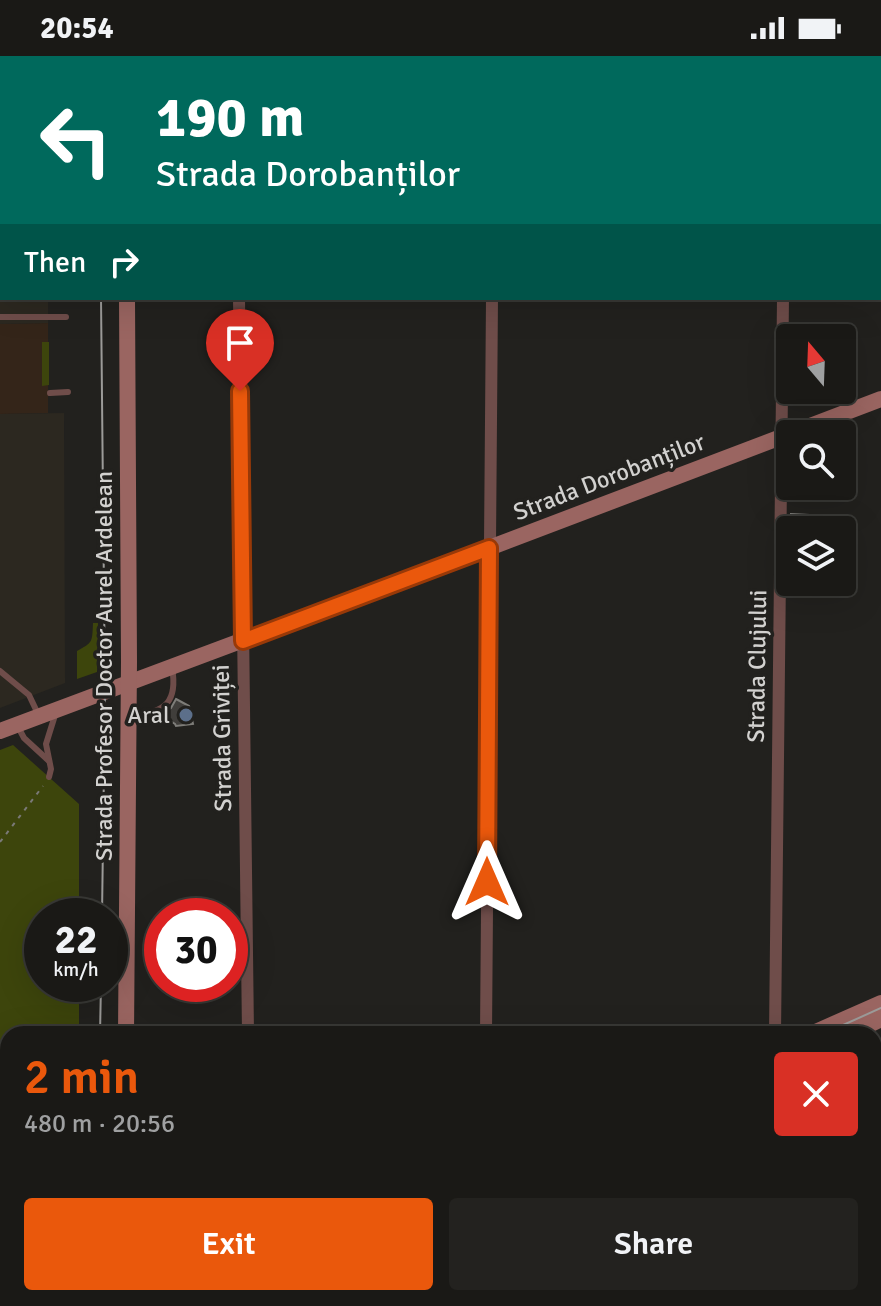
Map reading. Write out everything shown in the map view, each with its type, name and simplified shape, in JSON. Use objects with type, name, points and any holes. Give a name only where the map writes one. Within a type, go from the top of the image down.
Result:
[{"type":"main road","name":"Strada Profesor Doctor Aurel Ardelean","points":[[126,1026],[129,683],[127,300]]},
{"type":"main road","name":"Strada Dorobanților","points":[[825,420],[881,399]]},
{"type":"main road","name":"Strada Dorobanților","points":[[0,731],[776,438]]},
{"type":"main road","points":[[829,1026],[881,1003]]},
{"type":"street","name":"Strada Griviței","points":[[239,300],[248,1026]]},
{"type":"street","points":[[486,1026],[492,300]]},
{"type":"street","name":"Strada Clujului","points":[[782,420],[783,300]]},
{"type":"street","name":"Strada Clujului","points":[[775,1026],[781,500]]},
{"type":"lane","points":[[0,317],[66,317]]},
{"type":"lane","points":[[50,393],[68,392]]},
{"type":"lane","points":[[128,717],[146,714],[167,703],[174,691],[172,667]]},
{"type":"lane","points":[[0,671],[31,698],[39,716]]},
{"type":"lane","points":[[49,777],[47,739],[58,709]]},
{"type":"lane","points":[[17,725],[24,738],[49,761]]},
{"type":"path","points":[[0,842],[49,777]]},
{"type":"shaded area","points":[[0,300],[48,300],[48,323],[0,324]]},
{"type":"shaded area","points":[[48,323],[48,413],[0,414],[0,324]]},
{"type":"shaded area","points":[[64,413],[65,683],[0,708],[0,414]]},
{"type":"green space","points":[[42,342],[49,342],[49,385],[42,386]]},
{"type":"green space","points":[[93,623],[98,623],[97,672],[77,679],[77,651],[91,641]]},
{"type":"green space","points":[[13,745],[79,804],[79,898],[24,898],[24,1002],[79,1002],[79,1026],[0,1026],[0,750]]},
{"type":"building","points":[[176,699],[189,706],[193,724],[176,726],[161,715],[171,708]]},
{"type":"tram line","points":[[101,300],[105,692],[102,898]]},
{"type":"tram line","points":[[100,1026],[101,1002]]},
{"type":"tram line","points":[[841,1026],[881,1008]]},
{"type":"place","name":"Aral","points":[[186,715]]},
{"type":"route","points":[[240,391],[243,641],[489,548],[487,882]]}]
